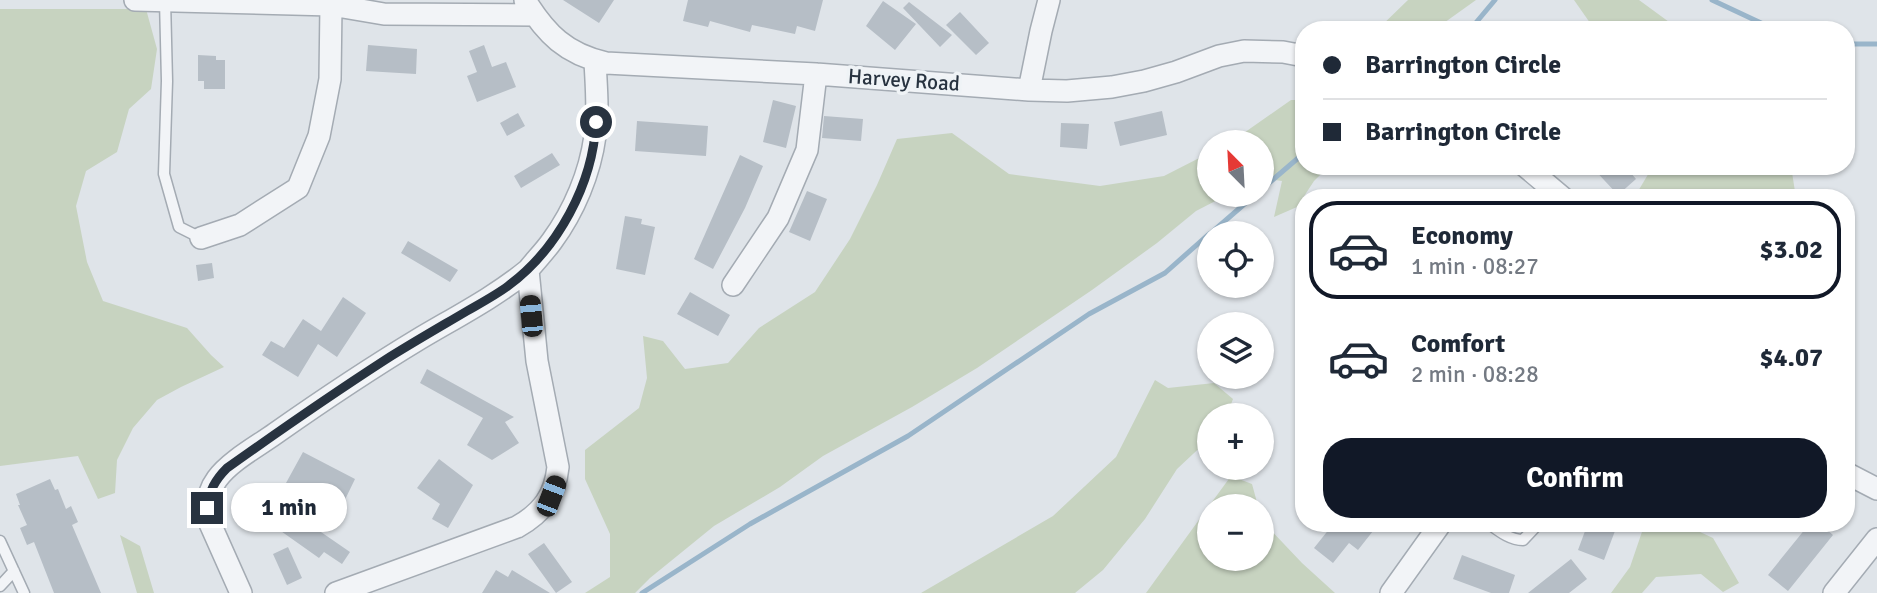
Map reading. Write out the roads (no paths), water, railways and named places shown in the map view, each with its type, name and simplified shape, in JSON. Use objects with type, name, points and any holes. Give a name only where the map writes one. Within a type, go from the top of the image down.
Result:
[{"type":"street","points":[[135,0],[331,5],[384,13],[529,8]]},
{"type":"street","points":[[1029,90],[1049,0]]},
{"type":"street","points":[[201,239],[240,225],[298,188],[319,136],[330,79],[331,5]]},
{"type":"street","name":"Harvey Road","points":[[529,8],[550,35],[564,46],[579,55],[606,63],[816,74],[1029,90],[1066,91],[1122,85],[1244,51],[1295,54]]},
{"type":"street","points":[[241,593],[208,519],[208,496],[218,476],[353,381],[507,287],[528,270],[559,230],[572,208],[586,173],[595,136],[595,61]]},
{"type":"street","points":[[733,285],[778,218],[807,150],[816,74]]},
{"type":"street","points":[[1536,175],[1552,189]]},
{"type":"street","points":[[336,593],[517,527],[530,520],[551,496],[558,467],[537,361],[528,270]]},
{"type":"street","points":[[1855,478],[1877,489]]},
{"type":"street","points":[[1391,593],[1435,532]]},
{"type":"street","points":[[1834,593],[1877,539]]},
{"type":"lane","points":[[165,0],[167,80],[164,174],[179,227],[201,239]]},
{"type":"lane","points":[[1501,532],[1516,540],[1523,540],[1531,532]]},
{"type":"lane","points":[[0,541],[24,593]]},
{"type":"lane","points":[[0,586],[14,570]]},
{"type":"waterway","points":[[1477,21],[1495,0]]},
{"type":"waterway","points":[[1712,0],[1757,21]]},
{"type":"waterway","points":[[1855,44],[1877,44]]},
{"type":"waterway","points":[[1274,179],[1295,161]]},
{"type":"waterway","points":[[1225,221],[1241,207]]},
{"type":"waterway","points":[[642,593],[750,524],[908,436],[1089,314],[1165,273],[1197,245]]}]
